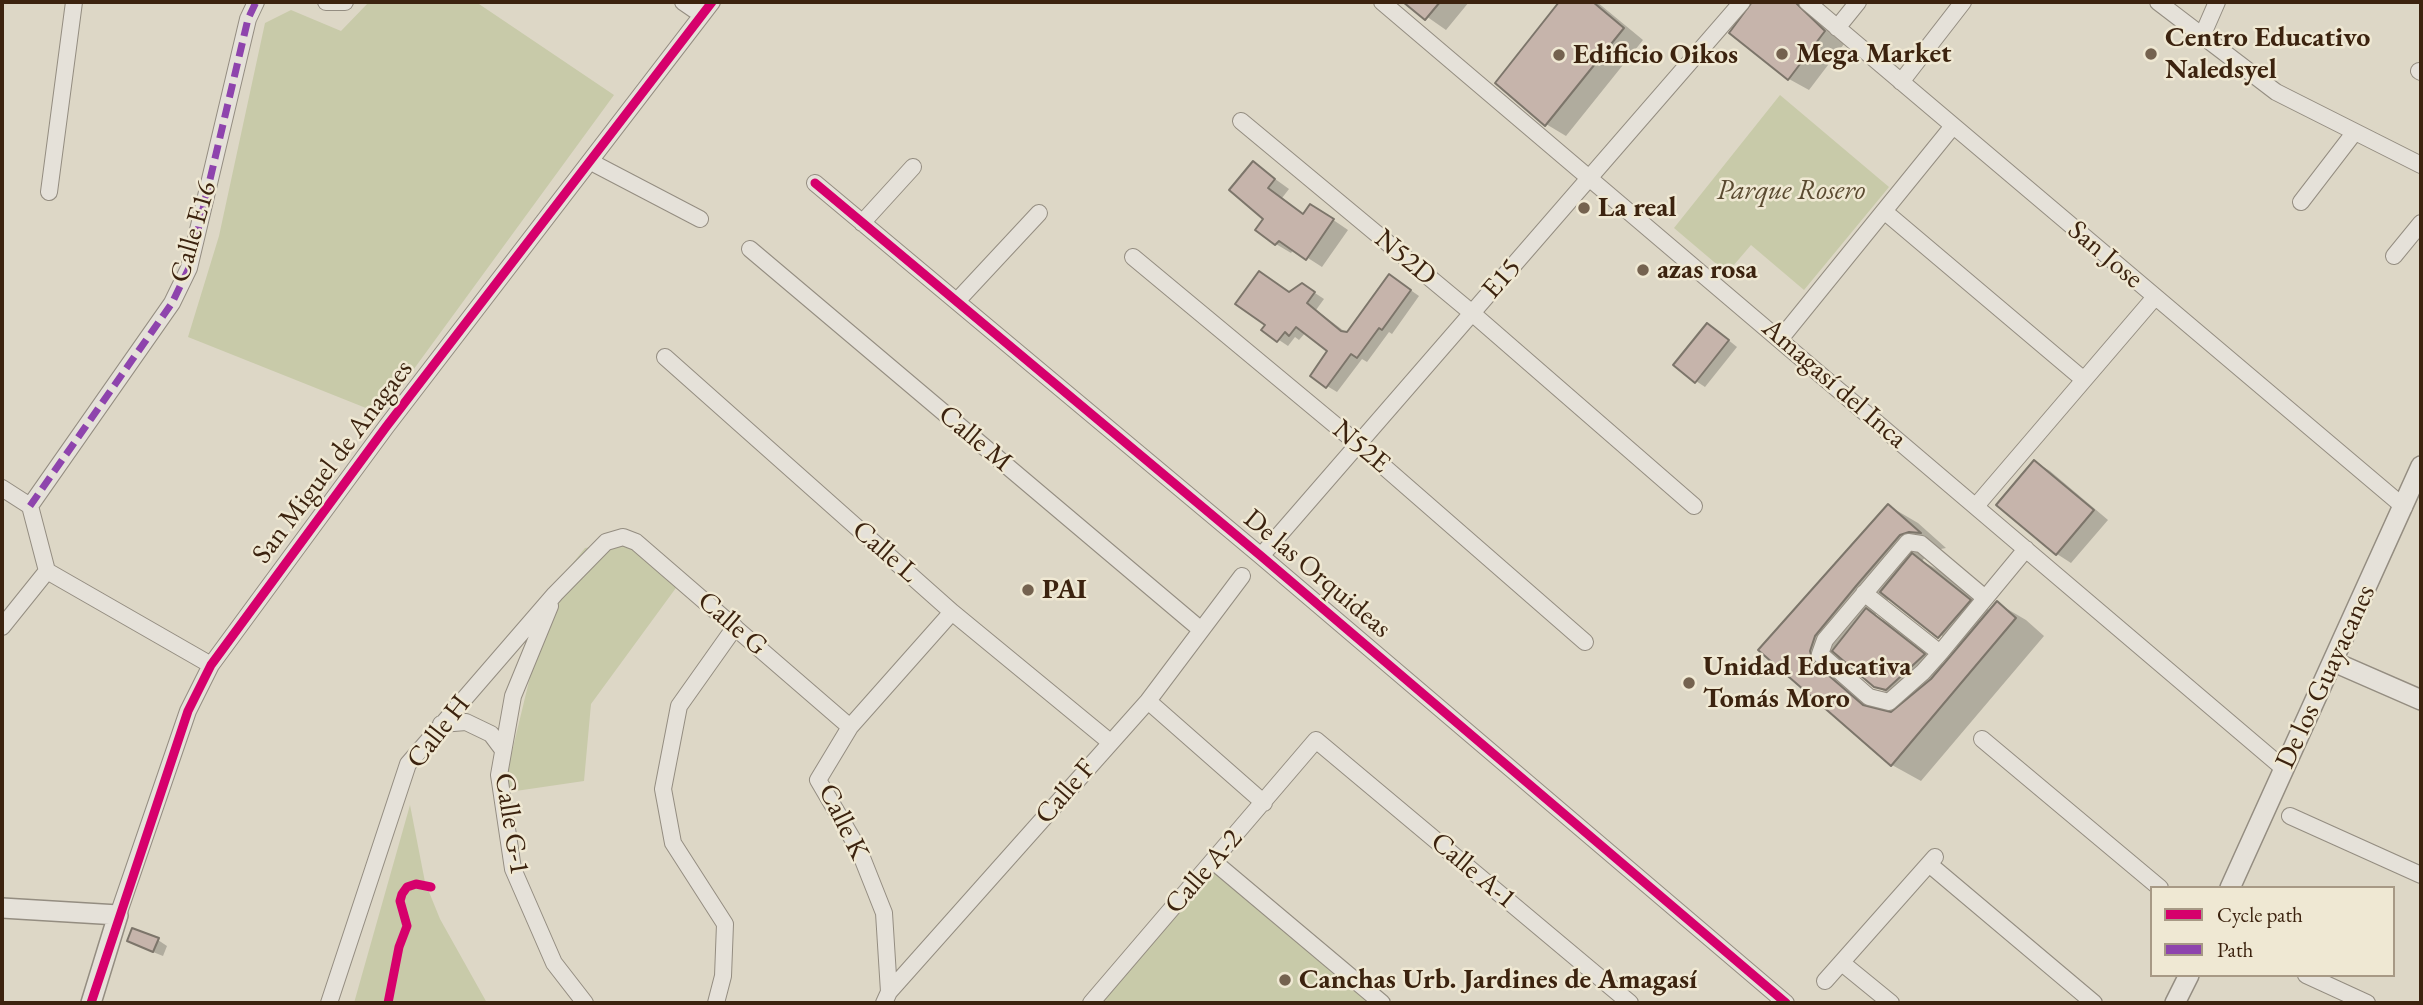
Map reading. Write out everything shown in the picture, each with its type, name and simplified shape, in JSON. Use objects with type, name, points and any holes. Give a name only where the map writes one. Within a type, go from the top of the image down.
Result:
[{"type":"street","points":[[49,192],[74,2]]},
{"type":"street","name":"Calle E16","points":[[30,506],[172,303],[189,268],[248,19],[256,2]]},
{"type":"street","points":[[326,2],[345,2]]},
{"type":"street","points":[[683,2],[707,8]]},
{"type":"street","name":"Amagasí del Inca","points":[[1382,2],[1781,338],[2283,768]]},
{"type":"street","name":"E15","points":[[1261,556],[1742,2]]},
{"type":"street","name":"San Jose","points":[[1807,2],[2404,507]]},
{"type":"street","points":[[1837,27],[1858,2]]},
{"type":"street","points":[[1901,82],[1963,2]]},
{"type":"street","points":[[2158,2],[2276,92],[2421,165]]},
{"type":"street","points":[[2203,34],[2217,2]]},
{"type":"street","name":"San Miguel de Anagaes","points":[[91,1003],[118,915],[188,711],[211,665],[386,428],[707,8]]},
{"type":"street","name":"N52D","points":[[1241,121],[1472,313],[1695,506]]},
{"type":"street","points":[[1781,338],[1953,126]]},
{"type":"street","points":[[2301,202],[2354,133]]},
{"type":"street","points":[[591,162],[701,219]]},
{"type":"street","points":[[863,223],[913,167]]},
{"type":"street","name":"De las Orquideas","points":[[815,183],[1261,556],[1786,1003]]},
{"type":"street","points":[[1884,211],[2084,380]]},
{"type":"street","points":[[957,301],[1040,213]]},
{"type":"street","points":[[2394,256],[2421,223]]},
{"type":"street","name":"Calle M","points":[[750,249],[1200,629]]},
{"type":"street","name":"N52E","points":[[1133,257],[1358,444],[1586,642]]},
{"type":"street","points":[[1976,506],[2155,297]]},
{"type":"street","name":"Calle L","points":[[665,357],[953,612],[1110,742]]},
{"type":"street","name":"De los Guayacanes","points":[[2231,886],[2421,466]]},
{"type":"street","points":[[2,488],[30,506],[47,571],[211,665]]},
{"type":"street","name":"Calle G","points":[[606,542],[623,537],[636,542],[850,727]]},
{"type":"street","name":"Calle H","points":[[329,1003],[408,764],[555,594],[606,542]]},
{"type":"street","points":[[1985,598],[1921,544],[1908,542],[1825,640],[1820,654],[1847,681],[1869,697],[1889,702],[1940,653],[2026,549]]},
{"type":"street","points":[[2,627],[47,571]]},
{"type":"street","name":"Calle F","points":[[886,998],[1148,701],[1242,576]]},
{"type":"street","points":[[1864,593],[1940,653]]},
{"type":"street","name":"Calle G-1","points":[[555,594],[513,696],[499,775],[513,869],[554,963],[585,1003]]},
{"type":"street","name":"Calle K","points":[[886,998],[884,913],[859,850],[818,780],[850,727],[953,612]]},
{"type":"street","points":[[716,1003],[723,976],[725,923],[673,843],[663,789],[679,706],[735,626]]},
{"type":"street","points":[[2334,662],[2421,700]]},
{"type":"street","points":[[1148,701],[1264,803]]},
{"type":"street","points":[[441,724],[466,722],[491,734],[503,750]]},
{"type":"street","points":[[1982,739],[2158,886]]},
{"type":"street","name":"Calle A-2","points":[[1091,1003],[1317,740]]},
{"type":"street","name":"Calle A-1","points":[[1317,740],[1630,1003]]},
{"type":"street","points":[[2290,816],[2421,875]]},
{"type":"street","points":[[1825,981],[1932,860],[2094,1003]]},
{"type":"street","points":[[1213,861],[1382,1003]]},
{"type":"street","points":[[2,908],[118,915]]},
{"type":"street","points":[[1842,963],[1891,1003]]},
{"type":"street","points":[[2175,1003],[2188,977]]},
{"type":"street","points":[[2310,977],[2367,1003]]},
{"type":"green space","points":[[369,2],[476,2],[614,95],[381,414],[188,337],[219,236],[265,23],[291,10],[341,31]]},
{"type":"green space","name":"Parque Rosero","points":[[1780,95],[1889,187],[1804,290],[1751,245],[1727,273],[1674,228]]},
{"type":"green space","points":[[633,541],[681,581],[591,704],[584,781],[502,793],[551,590],[585,548]]},
{"type":"green space","points":[[410,805],[425,882],[440,919],[487,1003],[354,1003]]},
{"type":"green space","points":[[1213,861],[1382,1003],[1091,1003]]},
{"type":"building","points":[[1403,2],[1440,2],[1425,20]]},
{"type":"building","name":"Edificio Oikos","points":[[1559,2],[1593,2],[1624,28],[1545,126],[1495,83]]},
{"type":"building","name":"Mega Market","points":[[1752,2],[1795,2],[1825,31],[1788,80],[1729,33]]},
{"type":"building","points":[[1253,161],[1275,179],[1268,188],[1303,214],[1310,204],[1334,219],[1306,260],[1279,241],[1275,245],[1255,230],[1263,219],[1229,190]]},
{"type":"building","points":[[1259,271],[1289,292],[1302,283],[1315,292],[1307,303],[1341,331],[1347,332],[1389,274],[1411,290],[1382,330],[1379,328],[1357,358],[1351,354],[1326,388],[1310,376],[1327,351],[1296,327],[1289,336],[1285,332],[1277,342],[1261,330],[1265,325],[1235,304]]},
{"type":"building","points":[[1707,323],[1729,340],[1695,383],[1673,365]]},
{"type":"building","points":[[2034,460],[2094,510],[2056,555],[1996,505]]},
{"type":"building","points":[[1888,504],[1921,533],[1909,532],[1900,535],[1856,586],[1815,636],[1810,651],[1813,662],[1863,705],[1891,712],[1931,679],[1997,601],[2016,618],[1891,766],[1758,650]]},
{"type":"building","points":[[1912,553],[1971,600],[1938,638],[1880,592]]},
{"type":"building","points":[[1866,608],[1925,654],[1886,690],[1874,687],[1832,651]]},
{"type":"building","points":[[132,928],[159,938],[153,952],[127,941]]},
{"type":"marked path","points":[[30,506],[172,303],[189,268],[248,19],[256,2]]},
{"type":"cycle path","points":[[91,1003],[188,711],[211,665],[386,427],[712,2]]},
{"type":"cycle path","points":[[815,183],[1261,556],[1786,1003]]},
{"type":"cycle path","points":[[388,1003],[399,947],[407,926],[400,901],[402,894],[407,887],[416,884],[431,887]]},
{"type":"place","name":"Mega Market","points":[[1782,54]]},
{"type":"place","name":"Centro Educativo Naledsyel","points":[[2151,54]]},
{"type":"place","name":"Edificio Oikos","points":[[1559,55]]},
{"type":"place","name":"La real","points":[[1584,208]]},
{"type":"place","name":"azas rosa","points":[[1643,270]]},
{"type":"place","name":"PAI","points":[[1028,590]]},
{"type":"place","name":"Unidad Educativa Tomás Moro","points":[[1689,683]]},
{"type":"place","name":"Canchas Urb. Jardines de Amagasí","points":[[1285,980]]}]
